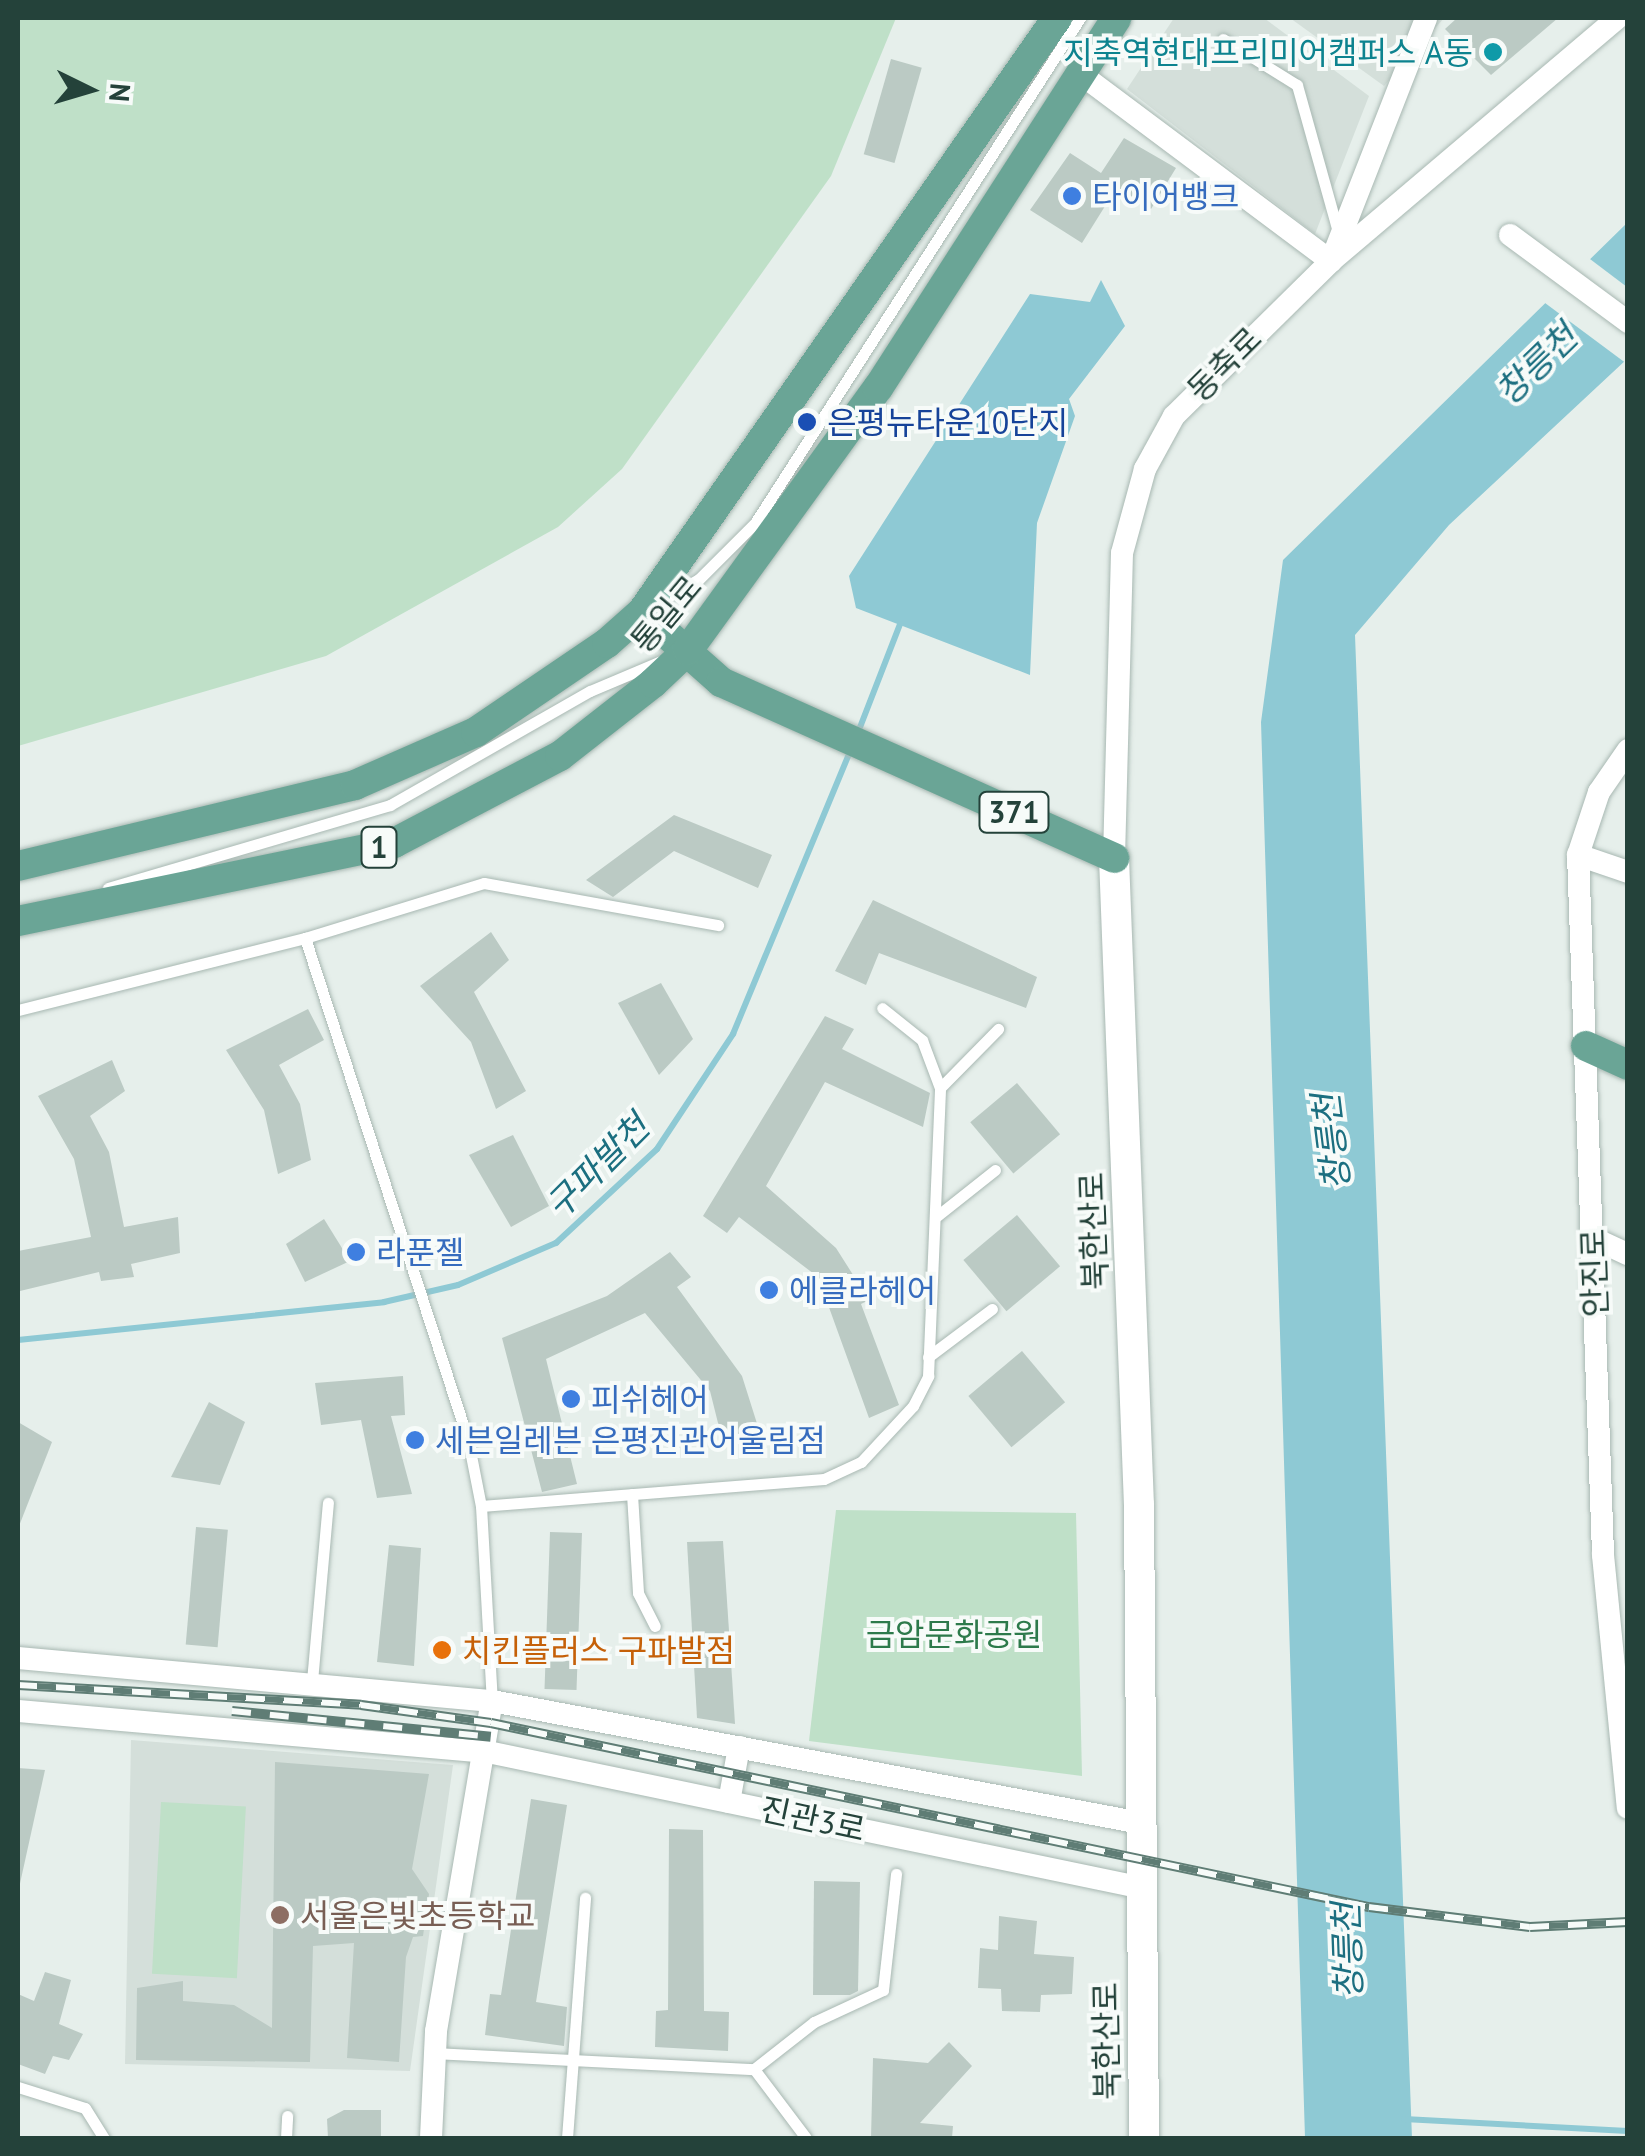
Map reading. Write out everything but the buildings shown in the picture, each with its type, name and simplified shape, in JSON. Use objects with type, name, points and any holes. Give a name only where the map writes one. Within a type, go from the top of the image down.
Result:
[{"type":"main road","name":"통일로","points":[[18,866],[355,785],[476,732],[642,612],[1058,18]]},
{"type":"main road","name":"통일로","points":[[18,917],[394,843],[560,756],[688,650],[878,388],[1116,18]]},
{"type":"main road","name":"371","points":[[642,612],[720,682],[804,715],[1114,858]]},
{"type":"main road","name":"북한산로","points":[[1114,858],[1139,1505],[1138,1887],[1144,2138]]},
{"type":"main road","points":[[1586,1046],[1628,1065]]},
{"type":"street","points":[[1078,72],[1331,262],[1337,228],[1426,18]]},
{"type":"street","name":"동축로","points":[[1114,858],[1122,553],[1144,469],[1218,365],[1331,262],[1618,18]]},
{"type":"street","points":[[1510,234],[1628,322]]},
{"type":"street","name":"안진로","points":[[1628,750],[1600,792],[1578,855],[1603,1555],[1622,1699],[1628,1808]]},
{"type":"street","points":[[1578,855],[1628,872]]},
{"type":"street","points":[[1593,1238],[1628,1254]]},
{"type":"street","points":[[1603,1555],[1628,1546]]},
{"type":"street","name":"진관3로","points":[[18,1658],[312,1681],[492,1701],[1141,1822]]},
{"type":"street","points":[[432,2138],[434,2053],[488,1752],[492,1701]]},
{"type":"street","name":"진관3로","points":[[18,1711],[488,1752],[1138,1887]]},
{"type":"street","points":[[728,1802],[739,1748]]},
{"type":"lane","points":[[642,612],[698,579],[755,523],[1080,18]]},
{"type":"lane","points":[[1224,38],[1297,85],[1337,228]]},
{"type":"lane","points":[[18,1010],[305,938],[484,883],[718,925]]},
{"type":"lane","points":[[305,938],[481,1506],[492,1701]]},
{"type":"lane","points":[[481,1506],[824,1479],[862,1462],[913,1406],[928,1357],[940,1088],[922,1040],[882,1008]]},
{"type":"lane","points":[[940,1088],[998,1029]]},
{"type":"lane","points":[[937,1216],[995,1170]]},
{"type":"lane","points":[[928,1357],[992,1309]]},
{"type":"lane","points":[[632,1494],[638,1593],[656,1626]]},
{"type":"lane","points":[[312,1681],[328,1503]]},
{"type":"lane","points":[[434,2053],[574,2056],[754,2069],[814,2022],[883,1990],[896,1874]]},
{"type":"lane","points":[[567,2138],[586,1898]]},
{"type":"lane","points":[[754,2069],[806,2138]]},
{"type":"lane","points":[[18,2086],[85,2108],[104,2138]]},
{"type":"lane","points":[[286,2116],[286,2138]]},
{"type":"shaded area","points":[[1174,18],[1264,18],[1369,96],[1315,234],[1127,89]]},
{"type":"shaded area","points":[[1290,18],[1444,18],[1384,86]]},
{"type":"shaded area","name":"서울은빛초등학교","points":[[131,1740],[453,1765],[410,2071],[125,2064]]},
{"type":"green space","points":[[18,18],[896,18],[831,176],[622,469],[558,527],[326,656],[18,746]]},
{"type":"green space","name":"금암문화공원","points":[[836,1510],[1076,1513],[1082,1776],[809,1741]]},
{"type":"green space","points":[[161,1802],[246,1806],[237,1978],[152,1974]]},
{"type":"water","name":"창릉천","points":[[1627,223],[1627,359],[1449,525],[1355,635],[1412,2138],[1305,2138],[1261,722],[1283,560]]},
{"type":"water","points":[[1101,280],[1125,326],[1069,399],[1075,416],[1037,523],[1030,675],[856,608],[849,576],[1030,294],[1090,302]]},
{"type":"pier","points":[[1586,256],[1627,287],[1627,364],[1541,300]]},
{"type":"waterway","name":"구파발천","points":[[857,735],[900,624]]},
{"type":"waterway","name":"구파발천","points":[[18,1340],[384,1302],[458,1285],[556,1243],[657,1149],[733,1034],[850,751]]},
{"type":"waterway","points":[[1404,2119],[1628,2131]]},
{"type":"railway","points":[[18,1685],[361,1705],[491,1723],[1369,1907],[1530,1927],[1628,1922]]},
{"type":"railway","points":[[232,1711],[491,1737]]},
{"type":"place","name":"지축역현대프리미어캠퍼스 A동","points":[[1493,52]]},
{"type":"place","name":"타이어뱅크","points":[[1072,196]]},
{"type":"place","name":"은평뉴타운10단지","points":[[807,422]]},
{"type":"place","name":"라푼젤","points":[[356,1252]]},
{"type":"place","name":"에클라헤어","points":[[769,1290]]},
{"type":"place","name":"피쉬헤어","points":[[571,1399]]},
{"type":"place","name":"세븐일레븐 은평진관어울림점","points":[[415,1440]]},
{"type":"place","name":"치킨플러스 구파발점","points":[[442,1650]]},
{"type":"place","name":"서울은빛초등학교","points":[[280,1915]]}]
